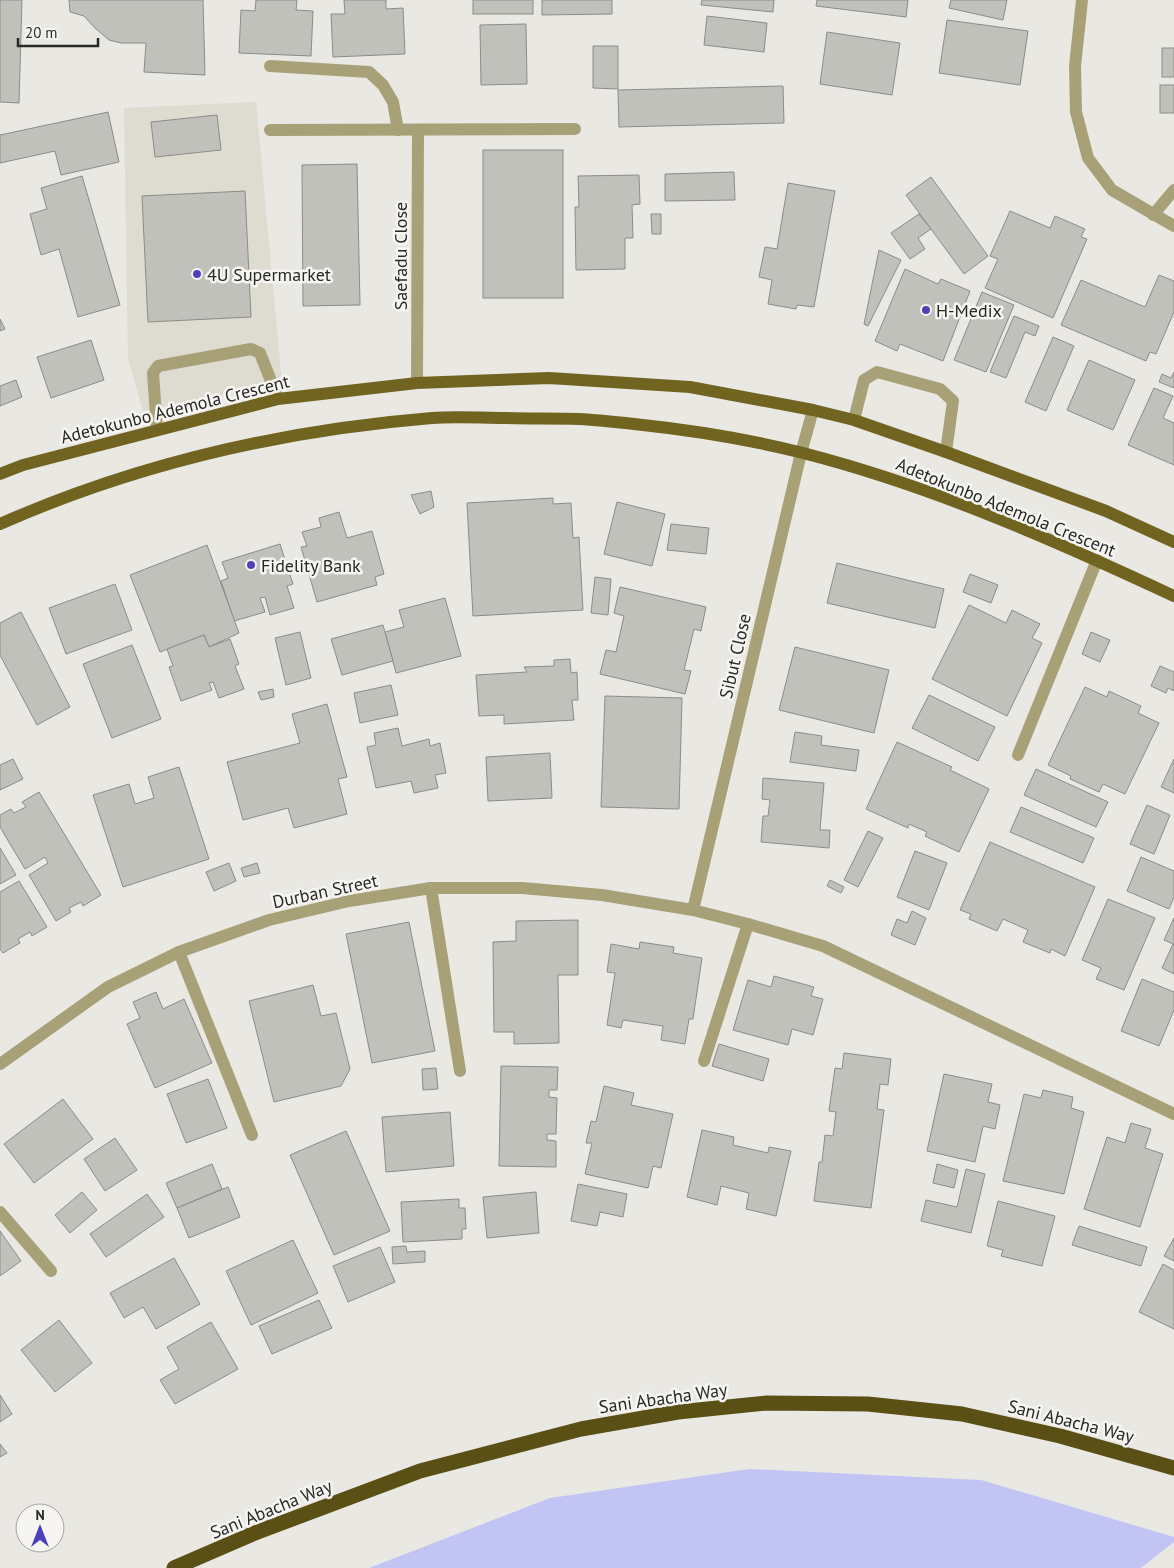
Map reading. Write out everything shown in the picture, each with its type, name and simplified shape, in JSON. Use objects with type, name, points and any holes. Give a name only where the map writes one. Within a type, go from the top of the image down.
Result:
[{"type":"highway","name":"Sani Abacha Way","points":[[174,1568],[254,1534],[420,1471],[581,1429],[678,1412],[767,1403],[868,1404],[962,1414],[1060,1436],[1174,1468]]},
{"type":"main road","name":"Adetokunbo Ademola Crescent","points":[[0,474],[23,465],[278,399],[417,383],[549,378],[690,386],[854,420],[1106,511],[1174,542]]},
{"type":"main road","name":"Adetokunbo Ademola Crescent","points":[[0,524],[125,477],[226,449],[324,430],[435,418],[581,419],[687,430],[801,453],[873,473],[959,503],[1097,560],[1174,596]]},
{"type":"street","points":[[1082,0],[1076,66],[1076,112],[1088,158],[1112,190],[1174,226]]},
{"type":"street","points":[[270,66],[369,72],[383,85],[392,102],[398,130]]},
{"type":"street","points":[[270,130],[575,129]]},
{"type":"street","name":"Saefadu Close","points":[[417,383],[418,130]]},
{"type":"street","points":[[1153,215],[1174,190]]},
{"type":"street","points":[[156,430],[154,373],[158,366],[252,349],[260,353],[278,399]]},
{"type":"street","points":[[854,420],[864,380],[877,372],[940,389],[953,401],[946,452]]},
{"type":"street","name":"Sibut Close","points":[[693,910],[801,453],[813,410]]},
{"type":"street","points":[[1018,755],[1097,560]]},
{"type":"street","points":[[431,888],[460,1071]]},
{"type":"street","name":"Durban Street","points":[[0,1064],[108,987],[179,952],[269,920],[350,901],[431,888],[532,889],[602,895],[693,910],[823,946],[1174,1114]]},
{"type":"street","points":[[704,1061],[748,924]]},
{"type":"street","points":[[179,952],[252,1135]]},
{"type":"street","points":[[0,1212],[51,1271]]},
{"type":"shaded area","points":[[256,102],[282,383],[143,411],[128,359],[124,108]]},
{"type":"shaded area","points":[[749,1469],[981,1480],[1174,1537],[1174,1542],[1141,1568],[369,1568],[550,1498]]},
{"type":"building","points":[[0,0],[22,0],[19,103],[0,102]]},
{"type":"building","points":[[69,0],[203,0],[205,75],[144,72],[146,43],[121,43],[109,40],[84,16],[70,12]]},
{"type":"building","points":[[256,0],[297,0],[296,10],[313,11],[311,56],[239,53],[241,10],[255,11]]},
{"type":"building","points":[[344,0],[386,0],[386,9],[403,8],[405,54],[333,57],[331,14],[345,14]]},
{"type":"building","points":[[473,0],[533,0],[533,14],[473,14]]},
{"type":"building","points":[[542,0],[612,0],[612,14],[542,15]]},
{"type":"building","points":[[702,0],[774,0],[773,12],[701,5]]},
{"type":"building","points":[[817,0],[908,0],[906,17],[816,6]]},
{"type":"building","points":[[951,0],[1007,0],[1003,20],[949,8]]},
{"type":"building","points":[[707,16],[767,23],[764,52],[704,45]]},
{"type":"building","points":[[947,20],[1028,31],[1020,85],[939,73]]},
{"type":"building","points":[[526,24],[527,84],[481,85],[480,25]]},
{"type":"building","points":[[827,32],[900,43],[892,95],[820,84]]},
{"type":"building","points":[[593,46],[618,46],[618,89],[593,88]]},
{"type":"building","points":[[1162,48],[1174,48],[1174,77],[1162,77]]},
{"type":"building","points":[[1160,85],[1174,85],[1174,113],[1160,113]]},
{"type":"building","points":[[783,86],[784,123],[619,127],[618,90]]},
{"type":"building","points":[[108,112],[119,162],[61,175],[55,151],[0,163],[0,135]]},
{"type":"building","points":[[217,115],[221,150],[155,157],[151,122]]},
{"type":"building","points":[[483,150],[563,150],[563,298],[483,298]]},
{"type":"building","points":[[357,164],[360,305],[303,306],[302,165]]},
{"type":"building","points":[[734,172],[735,200],[665,201],[665,174]]},
{"type":"building","points":[[639,175],[640,204],[632,205],[633,238],[625,238],[625,269],[576,270],[575,207],[579,207],[578,176]]},
{"type":"building","points":[[82,176],[120,305],[78,317],[59,249],[41,255],[30,214],[47,209],[41,188]]},
{"type":"building","points":[[931,177],[988,256],[964,274],[906,195]]},
{"type":"building","points":[[788,183],[835,191],[814,307],[797,305],[796,309],[768,304],[772,280],[759,277],[765,247],[777,249]]},
{"type":"building","name":"4U Supermarket","points":[[245,191],[251,317],[148,322],[142,196]]},
{"type":"building","points":[[1010,211],[1050,228],[1055,216],[1085,229],[1081,237],[1087,239],[1053,318],[985,288],[998,259],[990,256]]},
{"type":"building","points":[[651,214],[661,214],[661,234],[652,234]]},
{"type":"building","points":[[919,214],[931,229],[918,238],[925,249],[910,259],[891,233]]},
{"type":"building","points":[[879,250],[901,260],[868,326],[864,324]]},
{"type":"building","name":"H-Medix","points":[[905,269],[938,284],[941,279],[970,291],[943,361],[900,344],[897,351],[875,341]]},
{"type":"building","points":[[1159,275],[1174,281],[1174,312],[1156,354],[1150,352],[1146,361],[1061,325],[1081,280],[1145,307]]},
{"type":"building","points":[[982,292],[1014,305],[986,372],[954,360]]},
{"type":"building","points":[[1014,316],[1039,326],[1035,336],[1025,332],[1006,378],[990,372]]},
{"type":"building","points":[[0,319],[5,329],[0,331]]},
{"type":"building","points":[[1053,337],[1074,346],[1046,411],[1025,402]]},
{"type":"building","points":[[91,340],[104,380],[51,398],[37,357]]},
{"type":"building","points":[[1089,360],[1135,380],[1113,430],[1067,410]]},
{"type":"building","points":[[1174,372],[1174,388],[1159,382],[1162,374],[1171,378]]},
{"type":"building","points":[[16,380],[22,397],[0,406],[0,386]]},
{"type":"building","points":[[1154,388],[1173,396],[1163,418],[1174,423],[1174,465],[1128,445]]},
{"type":"building","points":[[431,491],[434,507],[420,514],[411,495]]},
{"type":"building","points":[[553,498],[553,504],[571,503],[573,538],[579,537],[583,610],[473,616],[467,503]]},
{"type":"building","points":[[617,502],[665,514],[652,566],[604,554]]},
{"type":"building","points":[[339,512],[347,538],[372,531],[384,574],[375,577],[377,585],[317,602],[301,547],[307,546],[302,532],[321,527],[319,518]]},
{"type":"building","points":[[671,524],[709,528],[706,554],[667,550]]},
{"type":"building","points":[[280,544],[293,584],[287,586],[294,608],[270,615],[265,597],[260,598],[265,612],[234,621],[221,581],[228,578],[222,562]]},
{"type":"building","points":[[207,545],[239,633],[209,647],[204,635],[160,652],[130,575]]},
{"type":"building","points":[[837,563],[944,589],[935,628],[827,603]]},
{"type":"building","points":[[970,574],[998,585],[991,603],[963,592]]},
{"type":"building","points":[[595,577],[611,579],[608,615],[591,613]]},
{"type":"building","points":[[115,584],[132,630],[66,654],[49,608]]},
{"type":"building","points":[[620,587],[706,607],[701,631],[694,629],[684,670],[691,671],[685,694],[600,674],[606,650],[616,652],[624,616],[614,613]]},
{"type":"building","points":[[445,598],[461,656],[396,673],[385,632],[404,627],[399,610]]},
{"type":"building","points":[[969,605],[1006,623],[1012,610],[1040,624],[1032,638],[1042,643],[1007,716],[932,679]]},
{"type":"building","points":[[21,612],[70,707],[37,725],[0,655],[0,623]]},
{"type":"building","points":[[383,625],[393,661],[342,675],[331,639]]},
{"type":"building","points":[[300,632],[311,678],[286,685],[275,638]]},
{"type":"building","points":[[1091,632],[1110,640],[1100,662],[1082,654]]},
{"type":"building","points":[[204,635],[209,647],[230,639],[239,664],[235,666],[244,689],[219,698],[213,682],[209,683],[212,690],[181,701],[169,667],[173,666],[167,649]]},
{"type":"building","points":[[132,645],[161,719],[112,738],[83,664]]},
{"type":"building","points":[[795,647],[889,670],[874,733],[779,710]]},
{"type":"building","points":[[570,659],[571,673],[577,672],[578,700],[572,700],[574,720],[504,724],[504,715],[479,716],[476,675],[527,672],[524,667],[554,666],[554,660]]},
{"type":"building","points":[[1160,666],[1174,672],[1174,691],[1168,688],[1166,693],[1151,686]]},
{"type":"building","points":[[391,685],[398,715],[360,723],[354,693]]},
{"type":"building","points":[[1085,687],[1107,697],[1109,691],[1141,706],[1138,713],[1159,723],[1125,794],[1103,784],[1099,792],[1070,779],[1071,776],[1048,765]]},
{"type":"building","points":[[273,689],[274,697],[261,700],[258,692]]},
{"type":"building","points":[[929,695],[995,727],[978,761],[912,728]]},
{"type":"building","points":[[605,696],[682,698],[679,809],[601,807]]},
{"type":"building","points":[[327,704],[347,777],[338,779],[347,814],[294,828],[288,808],[243,820],[227,762],[300,743],[292,714]]},
{"type":"building","points":[[398,728],[402,746],[429,739],[430,746],[440,743],[446,773],[435,775],[438,788],[414,793],[411,781],[376,788],[367,747],[376,745],[374,733]]},
{"type":"building","points":[[795,732],[822,736],[821,745],[859,750],[856,771],[790,762]]},
{"type":"building","points":[[897,742],[952,767],[950,770],[989,789],[959,852],[925,836],[927,832],[909,824],[908,828],[866,809]]},
{"type":"building","points":[[550,753],[552,798],[488,801],[486,757]]},
{"type":"building","points":[[13,759],[23,779],[0,790],[0,765]]},
{"type":"building","points":[[1174,759],[1174,793],[1161,787]]},
{"type":"building","points":[[179,767],[209,859],[123,887],[93,795],[129,784],[135,804],[154,798],[148,777]]},
{"type":"building","points":[[1036,769],[1108,802],[1096,827],[1024,795]]},
{"type":"building","points":[[763,778],[824,783],[820,830],[830,830],[829,848],[761,842],[763,816],[768,816],[770,800],[762,799]]},
{"type":"building","points":[[39,792],[101,895],[83,906],[81,902],[69,908],[71,912],[56,921],[29,875],[48,863],[45,857],[25,869],[0,827],[0,815],[11,809],[14,813],[26,807],[22,802]]},
{"type":"building","points":[[1147,805],[1170,815],[1154,854],[1130,844]]},
{"type":"building","points":[[1021,807],[1094,838],[1083,863],[1010,832]]},
{"type":"building","points":[[868,831],[883,838],[858,887],[844,880]]},
{"type":"building","points":[[990,842],[1095,887],[1065,956],[1051,949],[1050,953],[1023,942],[1028,930],[1003,919],[997,931],[969,919],[971,914],[960,910]]},
{"type":"building","points":[[0,848],[16,875],[0,884]]},
{"type":"building","points":[[915,851],[947,863],[929,910],[897,897]]},
{"type":"building","points":[[1141,857],[1174,871],[1174,897],[1169,909],[1127,891]]},
{"type":"building","points":[[229,863],[236,881],[214,891],[206,872]]},
{"type":"building","points":[[257,863],[260,873],[244,877],[241,868]]},
{"type":"building","points":[[830,880],[844,887],[841,893],[827,886]]},
{"type":"building","points":[[19,881],[47,927],[32,936],[30,932],[18,939],[20,943],[3,953],[0,949],[0,892]]},
{"type":"building","points":[[1108,899],[1155,918],[1124,990],[1096,979],[1101,968],[1082,960]]},
{"type":"building","points":[[912,911],[926,918],[915,945],[891,935],[897,919],[907,923]]},
{"type":"building","points":[[1174,918],[1174,974],[1162,968],[1173,944],[1164,940]]},
{"type":"building","points":[[578,920],[578,975],[558,975],[559,1043],[514,1044],[514,1032],[494,1032],[493,942],[516,941],[516,921]]},
{"type":"building","points":[[409,922],[435,1051],[372,1063],[346,934]]},
{"type":"building","points":[[640,942],[674,947],[673,953],[702,958],[693,1019],[689,1019],[685,1044],[661,1040],[663,1026],[623,1020],[621,1028],[607,1025],[615,973],[607,972],[611,944],[639,949]]},
{"type":"building","points":[[774,976],[814,987],[811,996],[823,999],[813,1035],[792,1029],[788,1045],[733,1030],[748,980],[771,987]]},
{"type":"building","points":[[1142,979],[1174,992],[1174,1010],[1159,1046],[1121,1031]]},
{"type":"building","points":[[313,985],[321,1016],[336,1013],[350,1069],[341,1086],[274,1102],[249,1001]]},
{"type":"building","points":[[156,992],[163,1009],[184,999],[212,1063],[155,1088],[127,1024],[140,1018],[133,1002]]},
{"type":"building","points":[[719,1044],[769,1059],[763,1081],[712,1066]]},
{"type":"building","points":[[844,1053],[891,1059],[888,1085],[880,1084],[877,1109],[884,1110],[871,1208],[814,1201],[825,1135],[833,1136],[836,1112],[829,1111],[835,1068],[842,1069]]},
{"type":"building","points":[[501,1066],[558,1067],[557,1090],[549,1090],[549,1097],[557,1098],[556,1134],[547,1134],[547,1140],[556,1141],[556,1167],[499,1166]]},
{"type":"building","points":[[436,1068],[438,1089],[423,1090],[422,1069]]},
{"type":"building","points":[[944,1074],[992,1084],[988,1102],[1000,1105],[995,1129],[983,1126],[975,1162],[927,1151]]},
{"type":"building","points":[[208,1079],[227,1128],[186,1143],[167,1094]]},
{"type":"building","points":[[604,1086],[634,1093],[631,1105],[673,1114],[661,1168],[653,1166],[648,1188],[585,1174],[592,1143],[586,1143],[591,1121],[596,1122]]},
{"type":"building","points":[[1043,1090],[1073,1097],[1071,1108],[1084,1112],[1064,1194],[1003,1181],[1024,1094],[1041,1098]]},
{"type":"building","points":[[63,1099],[93,1139],[34,1183],[4,1144]]},
{"type":"building","points":[[450,1112],[454,1166],[386,1172],[382,1117]]},
{"type":"building","points":[[1131,1123],[1151,1129],[1145,1148],[1163,1154],[1140,1227],[1084,1209],[1107,1137],[1125,1143]]},
{"type":"building","points":[[702,1130],[734,1137],[733,1145],[768,1153],[769,1147],[791,1151],[776,1216],[746,1209],[749,1193],[721,1186],[717,1205],[687,1197]]},
{"type":"building","points":[[346,1131],[390,1231],[334,1255],[290,1155]]},
{"type":"building","points":[[115,1138],[137,1170],[105,1191],[84,1159]]},
{"type":"building","points":[[212,1164],[222,1189],[177,1208],[166,1183]]},
{"type":"building","points":[[937,1164],[958,1170],[954,1188],[933,1183]]},
{"type":"building","points":[[966,1169],[985,1174],[971,1233],[921,1221],[926,1200],[957,1207]]},
{"type":"building","points":[[578,1184],[627,1194],[623,1217],[600,1212],[597,1226],[571,1221]]},
{"type":"building","points":[[228,1187],[240,1217],[189,1238],[177,1208]]},
{"type":"building","points":[[82,1192],[97,1210],[70,1233],[55,1215]]},
{"type":"building","points":[[536,1192],[539,1233],[487,1238],[483,1197]]},
{"type":"building","points":[[147,1194],[164,1217],[106,1257],[90,1234]]},
{"type":"building","points":[[459,1199],[459,1208],[465,1208],[466,1229],[462,1229],[462,1239],[403,1242],[401,1202]]},
{"type":"building","points":[[998,1201],[1055,1216],[1042,1266],[1001,1256],[1003,1250],[987,1246]]},
{"type":"building","points":[[1079,1226],[1147,1247],[1141,1266],[1072,1245]]},
{"type":"building","points":[[0,1231],[21,1261],[0,1276]]},
{"type":"building","points":[[1174,1238],[1174,1261],[1164,1256]]},
{"type":"building","points":[[293,1240],[318,1293],[251,1325],[226,1271]]},
{"type":"building","points":[[406,1246],[407,1252],[425,1251],[425,1262],[393,1264],[392,1247]]},
{"type":"building","points":[[380,1247],[395,1282],[348,1302],[333,1266]]},
{"type":"building","points":[[174,1258],[200,1304],[156,1329],[143,1307],[124,1318],[110,1293]]},
{"type":"building","points":[[1163,1264],[1174,1270],[1174,1329],[1139,1312]]},
{"type":"building","points":[[319,1300],[332,1328],[272,1354],[259,1326]]},
{"type":"building","points":[[59,1320],[92,1363],[55,1392],[21,1350]]},
{"type":"building","points":[[211,1322],[238,1369],[175,1404],[160,1380],[179,1369],[167,1347]]},
{"type":"building","points":[[0,1395],[12,1414],[0,1422]]},
{"type":"building","points":[[0,1444],[7,1453],[0,1457]]},
{"type":"place","name":"4U Supermarket","points":[[197,274]]},
{"type":"place","name":"H-Medix","points":[[926,310]]},
{"type":"place","name":"Fidelity Bank","points":[[251,565]]}]
